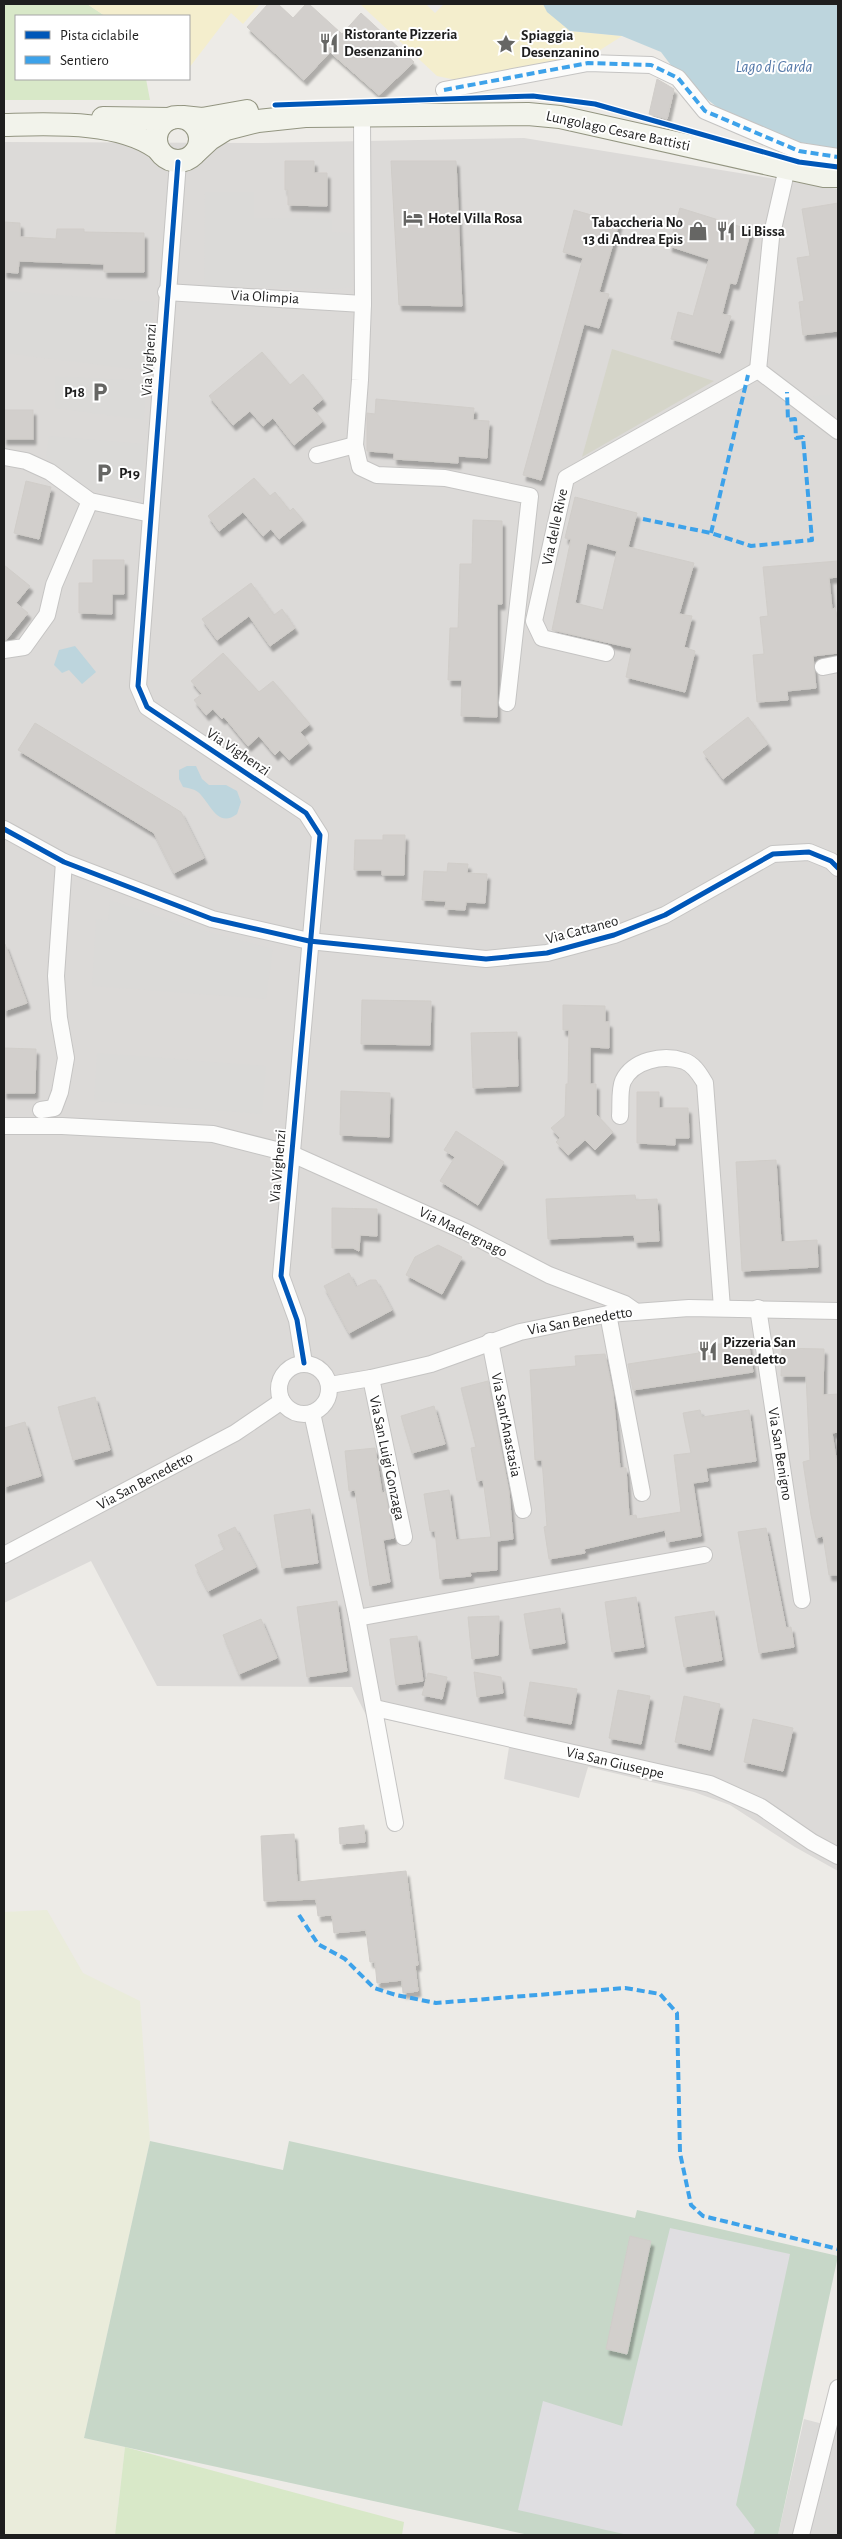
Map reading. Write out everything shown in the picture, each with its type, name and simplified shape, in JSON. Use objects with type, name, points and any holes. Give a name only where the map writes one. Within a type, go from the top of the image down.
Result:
[{"type":"street","points":[[444,90],[588,63],[651,65],[678,78],[705,111],[799,151],[838,157]]},
{"type":"street","name":"Lungolago Cesare Battisti","points":[[48,124],[93,117],[202,119],[238,111],[262,111],[305,116],[528,114],[560,117],[824,176],[838,176]]},
{"type":"street","name":"Lungolago Cesare Battisti","points":[[187,157],[226,129],[240,124],[305,116]]},
{"type":"street","points":[[362,116],[363,304],[360,380],[354,444],[360,467],[377,475],[445,478],[530,496],[507,703]]},
{"type":"street","points":[[4,125],[48,124],[117,130],[146,140],[166,158],[187,157],[200,138],[198,130],[190,120],[176,118],[163,122],[156,134],[157,148]]},
{"type":"street","name":"Via Vighenzi","points":[[187,157],[166,292],[138,686],[147,707],[306,813],[320,835],[309,941],[281,1276],[297,1320],[304,1363]]},
{"type":"street","points":[[787,168],[771,238],[758,370],[838,431]]},
{"type":"street","name":"Via Olimpia","points":[[166,292],[363,304]]},
{"type":"street","name":"Via delle Rive","points":[[606,653],[542,638],[534,621],[566,478],[758,370]]},
{"type":"street","points":[[316,455],[354,444]]},
{"type":"street","points":[[4,457],[26,461],[50,472],[90,501],[151,514]]},
{"type":"street","points":[[4,650],[24,647],[47,615],[54,585],[90,501]]},
{"type":"street","name":"Via Cattaneo","points":[[4,829],[64,862],[212,919],[309,941],[486,959],[547,953],[614,935],[665,916],[773,854],[809,852],[831,861],[838,868]]},
{"type":"street","points":[[41,1110],[54,1108],[60,1092],[66,1058],[59,1018],[56,976],[64,862]]},
{"type":"street","points":[[620,1116],[622,1083],[628,1073],[650,1059],[686,1061],[696,1069],[705,1083],[722,1308]]},
{"type":"street","name":"Via Madergnago","points":[[4,1126],[62,1126],[213,1134],[292,1154],[466,1232],[550,1275],[635,1310]]},
{"type":"street","name":"Via San Benedetto","points":[[330,1384],[370,1378],[431,1364],[490,1341],[520,1332],[635,1310],[758,1308],[838,1311]]},
{"type":"street","name":"Via San Benigno","points":[[758,1308],[802,1600]]},
{"type":"street","points":[[608,1314],[642,1493]]},
{"type":"street","name":"Via Sant'Anastasia","points":[[490,1341],[523,1510]]},
{"type":"street","points":[[304,1363],[318,1366],[328,1378],[330,1384],[329,1397],[322,1407],[312,1413],[298,1414],[286,1406],[282,1401],[279,1391],[282,1376],[294,1365],[304,1363]]},
{"type":"street","name":"Via San Luigi Gonzaga","points":[[370,1378],[404,1536]]},
{"type":"street","name":"Via San Benedetto","points":[[4,1555],[235,1433],[282,1401]]},
{"type":"street","points":[[312,1413],[357,1618],[395,1822]]},
{"type":"street","points":[[357,1618],[704,1555]]},
{"type":"street","name":"Via San Giuseppe","points":[[375,1708],[710,1784],[762,1807],[812,1842],[838,1856]]},
{"type":"street","points":[[801,2535],[838,2388]]},
{"type":"shaded area","points":[[524,138],[838,189],[838,1871],[795,1847],[730,1805],[694,1792],[588,1767],[579,1798],[504,1779],[509,1747],[366,1715],[352,1687],[157,1686],[91,1561],[4,1603],[4,142],[262,143]]},
{"type":"shaded area","points":[[205,192],[254,192],[254,218],[332,219],[332,232],[354,233],[352,287],[336,289],[204,286]]},
{"type":"shaded area","points":[[4,291],[154,302],[149,371],[4,353]]},
{"type":"shaded area","points":[[612,349],[714,381],[582,457]]},
{"type":"shaded area","name":"P18","points":[[55,376],[146,381],[144,420],[55,408]]},
{"type":"shaded area","points":[[838,394],[838,417],[812,396]]},
{"type":"shaded area","name":"P19","points":[[49,436],[145,444],[141,499],[85,489],[46,457]]},
{"type":"shaded area","points":[[110,900],[202,930],[273,949],[266,999],[92,986],[96,919],[108,921]]},
{"type":"shaded area","points":[[97,1053],[266,1066],[262,1114],[94,1101]]},
{"type":"shaded area","points":[[670,2228],[790,2254],[736,2505],[755,2530],[753,2535],[628,2535],[518,2510],[543,2401],[622,2426]]},
{"type":"shaded area","points":[[804,2419],[838,2428],[838,2535],[778,2535]]},
{"type":"green space","points":[[4,4],[87,4],[104,15],[15,15],[15,80],[146,80],[150,100],[4,100]]},
{"type":"green space","points":[[47,1910],[83,1973],[140,2001],[150,2141],[84,2438],[125,2447],[115,2535],[4,2535],[4,1912]]},
{"type":"green space","points":[[150,2141],[283,2170],[289,2141],[635,2218],[637,2210],[838,2256],[778,2535],[529,2535],[84,2438]]},
{"type":"green space","points":[[125,2447],[404,2522],[402,2535],[115,2535]]},
{"type":"sand","points":[[87,4],[260,4],[243,24],[231,13],[190,67],[190,15],[104,15]]},
{"type":"sand","name":"Spiaggia Desenzanino","points":[[360,4],[426,4],[435,13],[444,4],[543,4],[548,12],[570,31],[622,36],[597,52],[461,81],[437,76]]},
{"type":"water","name":"Lago di Garda","points":[[543,4],[838,4],[838,152],[804,148],[730,117],[682,80],[661,52],[622,36],[570,31],[547,12]]},
{"type":"water","points":[[75,646],[96,672],[82,684],[69,670],[62,673],[54,665],[59,650]]},
{"type":"water","points":[[187,766],[196,766],[202,779],[209,785],[226,785],[237,791],[241,802],[237,814],[230,818],[219,816],[198,792],[183,787],[179,779],[179,770]]},
{"type":"building","name":"Ristorante Pizzeria Desenzanino","points":[[268,4],[278,4],[293,18],[306,4],[309,4],[342,34],[361,13],[414,62],[379,95],[330,52],[304,80],[247,27]]},
{"type":"building","points":[[657,79],[674,89],[667,119],[649,114]]},
{"type":"building","points":[[285,161],[314,161],[314,173],[327,173],[327,206],[288,205],[288,190],[285,190]]},
{"type":"building","points":[[391,161],[456,161],[462,306],[399,305]]},
{"type":"building","points":[[838,203],[838,331],[803,335],[799,302],[804,301],[797,258],[810,256],[802,209]]},
{"type":"building","points":[[680,208],[751,230],[736,284],[730,283],[722,314],[731,316],[720,353],[671,339],[678,312],[693,316],[709,259],[669,246]]},
{"type":"building","points":[[574,210],[619,223],[599,292],[609,294],[599,328],[584,324],[541,480],[523,475],[583,258],[563,252]]},
{"type":"building","points":[[4,222],[20,223],[20,237],[56,239],[57,229],[84,229],[84,232],[144,233],[144,272],[104,272],[104,264],[19,261],[18,273],[4,272]]},
{"type":"building","points":[[262,352],[290,385],[303,374],[323,399],[312,408],[323,421],[294,445],[273,418],[263,426],[250,411],[233,425],[209,396]]},
{"type":"building","points":[[376,399],[474,408],[473,420],[489,421],[487,458],[458,456],[458,463],[394,459],[394,453],[367,451],[367,413],[375,414]]},
{"type":"building","points":[[4,410],[33,410],[33,439],[4,439]]},
{"type":"building","points":[[254,478],[270,496],[275,492],[290,511],[293,508],[303,520],[279,539],[271,529],[263,536],[243,512],[219,531],[208,516]]},
{"type":"building","points":[[26,481],[51,487],[39,539],[14,533]]},
{"type":"building","points":[[575,497],[637,513],[628,547],[694,563],[679,614],[692,616],[684,647],[695,651],[685,692],[626,677],[632,648],[552,630],[571,539],[565,538]],"holes":[[[587,543],[617,551],[603,610],[575,603]]]},
{"type":"building","points":[[473,520],[502,521],[502,604],[497,604],[497,717],[461,716],[462,680],[448,680],[450,628],[458,628],[460,564],[472,564]]},
{"type":"building","points":[[93,560],[124,560],[124,594],[112,594],[112,614],[79,613],[79,583],[93,583]]},
{"type":"building","points":[[838,561],[838,577],[829,578],[832,609],[835,608],[838,622],[838,653],[813,656],[816,688],[787,691],[788,700],[757,702],[753,655],[764,654],[760,617],[768,616],[763,567]]},
{"type":"building","points":[[4,565],[30,586],[16,603],[28,613],[7,639],[4,640]]},
{"type":"building","points":[[251,583],[274,615],[282,609],[295,628],[270,646],[249,616],[217,640],[202,619]]},
{"type":"building","points":[[223,653],[259,692],[273,681],[310,724],[300,732],[309,743],[289,760],[280,750],[275,755],[259,736],[248,746],[224,717],[222,719],[213,709],[206,715],[194,700],[202,694],[191,681]]},
{"type":"building","points":[[748,717],[768,744],[723,779],[703,752]]},
{"type":"building","points":[[35,723],[181,812],[204,858],[174,873],[154,833],[18,750]]},
{"type":"building","points":[[383,835],[405,835],[404,875],[382,875],[382,870],[354,870],[355,840],[383,840]]},
{"type":"building","points":[[448,863],[468,864],[467,873],[487,874],[485,903],[466,902],[465,910],[445,909],[446,901],[422,900],[424,871],[447,872]]},
{"type":"building","points":[[4,945],[27,1003],[4,1011]]},
{"type":"building","points":[[362,1000],[431,1001],[430,1045],[361,1044]]},
{"type":"building","points":[[563,1005],[605,1006],[605,1022],[609,1022],[609,1048],[590,1047],[590,1084],[596,1084],[596,1114],[613,1132],[595,1150],[585,1140],[568,1155],[556,1142],[560,1138],[551,1128],[565,1116],[566,1084],[568,1084],[569,1030],[563,1030]]},
{"type":"building","points":[[517,1032],[518,1086],[473,1088],[471,1033]]},
{"type":"building","points":[[4,1048],[36,1049],[35,1093],[4,1093]]},
{"type":"building","points":[[341,1091],[390,1093],[389,1137],[340,1135]]},
{"type":"building","points":[[637,1092],[659,1092],[659,1108],[688,1108],[689,1138],[675,1138],[675,1145],[637,1143]]},
{"type":"building","points":[[456,1131],[504,1162],[478,1205],[440,1181],[455,1157],[444,1150]]},
{"type":"building","points":[[776,1160],[781,1242],[817,1240],[818,1267],[742,1271],[736,1162]]},
{"type":"building","points":[[635,1195],[636,1200],[657,1199],[659,1241],[635,1242],[634,1235],[548,1239],[546,1199]]},
{"type":"building","points":[[332,1208],[377,1209],[377,1236],[360,1235],[359,1251],[353,1248],[332,1248]]},
{"type":"building","points":[[438,1245],[462,1257],[442,1294],[406,1275],[415,1257]]},
{"type":"building","points":[[349,1273],[356,1287],[370,1280],[376,1280],[392,1310],[349,1333],[324,1286]]},
{"type":"building","points":[[748,1340],[753,1372],[633,1390],[628,1364],[699,1353],[698,1347]]},
{"type":"building","points":[[782,1348],[824,1349],[823,1395],[838,1394],[838,1432],[832,1433],[838,1470],[838,1575],[829,1575],[823,1536],[816,1538],[811,1515],[803,1462],[810,1460],[806,1376],[781,1376]]},
{"type":"building","points":[[605,1354],[613,1393],[620,1468],[626,1468],[629,1516],[636,1515],[637,1519],[681,1512],[674,1455],[691,1453],[683,1413],[700,1410],[702,1417],[749,1410],[756,1461],[706,1468],[708,1481],[693,1483],[701,1536],[667,1542],[665,1530],[584,1549],[585,1553],[549,1559],[544,1527],[547,1526],[542,1460],[535,1460],[530,1370],[576,1366],[575,1356]]},
{"type":"building","points":[[488,1381],[509,1492],[513,1539],[497,1541],[497,1570],[470,1572],[471,1576],[440,1579],[435,1531],[430,1531],[424,1494],[449,1490],[456,1540],[491,1537],[483,1480],[477,1481],[471,1448],[476,1447],[461,1388]]},
{"type":"building","points":[[95,1397],[110,1450],[73,1460],[58,1407]]},
{"type":"building","points":[[434,1406],[445,1444],[412,1453],[401,1416]]},
{"type":"building","points":[[25,1422],[41,1476],[4,1487],[4,1428]]},
{"type":"building","points":[[375,1448],[382,1493],[385,1492],[394,1538],[383,1540],[390,1582],[370,1586],[355,1490],[349,1491],[345,1451]]},
{"type":"building","points":[[310,1509],[318,1563],[282,1568],[274,1515]]},
{"type":"building","points":[[235,1527],[256,1567],[208,1591],[195,1565],[225,1549],[218,1535]]},
{"type":"building","points":[[766,1528],[786,1628],[791,1627],[794,1647],[759,1653],[738,1532]]},
{"type":"building","points":[[636,1597],[644,1647],[612,1652],[605,1602]]},
{"type":"building","points":[[337,1601],[347,1671],[307,1677],[297,1607]]},
{"type":"building","points":[[560,1608],[565,1643],[530,1649],[524,1614]]},
{"type":"building","points":[[714,1611],[722,1660],[684,1667],[675,1617]]},
{"type":"building","points":[[499,1616],[498,1655],[472,1659],[468,1617]]},
{"type":"building","points":[[261,1619],[277,1658],[239,1674],[223,1635]]},
{"type":"building","points":[[417,1636],[423,1681],[396,1685],[390,1639]]},
{"type":"building","points":[[474,1672],[501,1677],[503,1693],[477,1697]]},
{"type":"building","points":[[428,1673],[447,1677],[442,1699],[422,1695]]},
{"type":"building","points":[[530,1682],[577,1689],[571,1724],[524,1716]]},
{"type":"building","points":[[618,1690],[650,1696],[641,1744],[609,1738]]},
{"type":"building","points":[[684,1696],[720,1704],[710,1750],[675,1742]]},
{"type":"building","points":[[753,1719],[793,1728],[783,1771],[744,1762]]},
{"type":"building","points":[[364,1825],[365,1842],[340,1844],[339,1828]]},
{"type":"building","points":[[294,1834],[297,1882],[406,1871],[418,1965],[415,1966],[418,1991],[403,1993],[402,1980],[377,1983],[375,1962],[370,1962],[366,1930],[334,1933],[332,1915],[318,1916],[316,1899],[264,1901],[261,1836]]},
{"type":"building","points":[[630,2236],[651,2241],[627,2354],[606,2349]]},
{"type":"marked path","points":[[444,90],[588,63],[651,65],[678,78],[705,111],[799,151],[838,157]]},
{"type":"marked path","points":[[711,533],[748,375]]},
{"type":"marked path","points":[[643,519],[711,533],[751,546],[812,540],[803,437],[796,438],[795,419],[788,420],[787,392]]},
{"type":"marked path","points":[[299,1915],[318,1944],[345,1959],[374,1988],[396,1995],[436,2003],[625,1988],[660,1994],[677,2013],[680,2153],[691,2205],[703,2216],[838,2249]]},
{"type":"cycle path","points":[[275,105],[533,96],[595,104],[799,162],[838,167]]},
{"type":"cycle path","points":[[178,162],[138,686],[147,707],[306,813],[320,835],[281,1276],[297,1320],[304,1363]]},
{"type":"cycle path","points":[[4,829],[64,862],[212,919],[309,941],[486,959],[547,953],[614,935],[665,915],[773,854],[809,852],[831,861],[838,868]]},
{"type":"place","name":"Ristorante Pizzeria Desenzanino","points":[[329,43]]},
{"type":"place","name":"Spiaggia Desenzanino","points":[[506,44]]},
{"type":"place","name":"Hotel Villa Rosa","points":[[413,218]]},
{"type":"place","name":"Tabaccheria No 13 di Andrea Epis","points":[[698,231]]},
{"type":"place","name":"Li Bissa","points":[[726,231]]},
{"type":"place","name":"P18","points":[[100,392]]},
{"type":"place","name":"P19","points":[[104,473]]},
{"type":"place","name":"Pizzeria San Benedetto","points":[[708,1351]]}]
